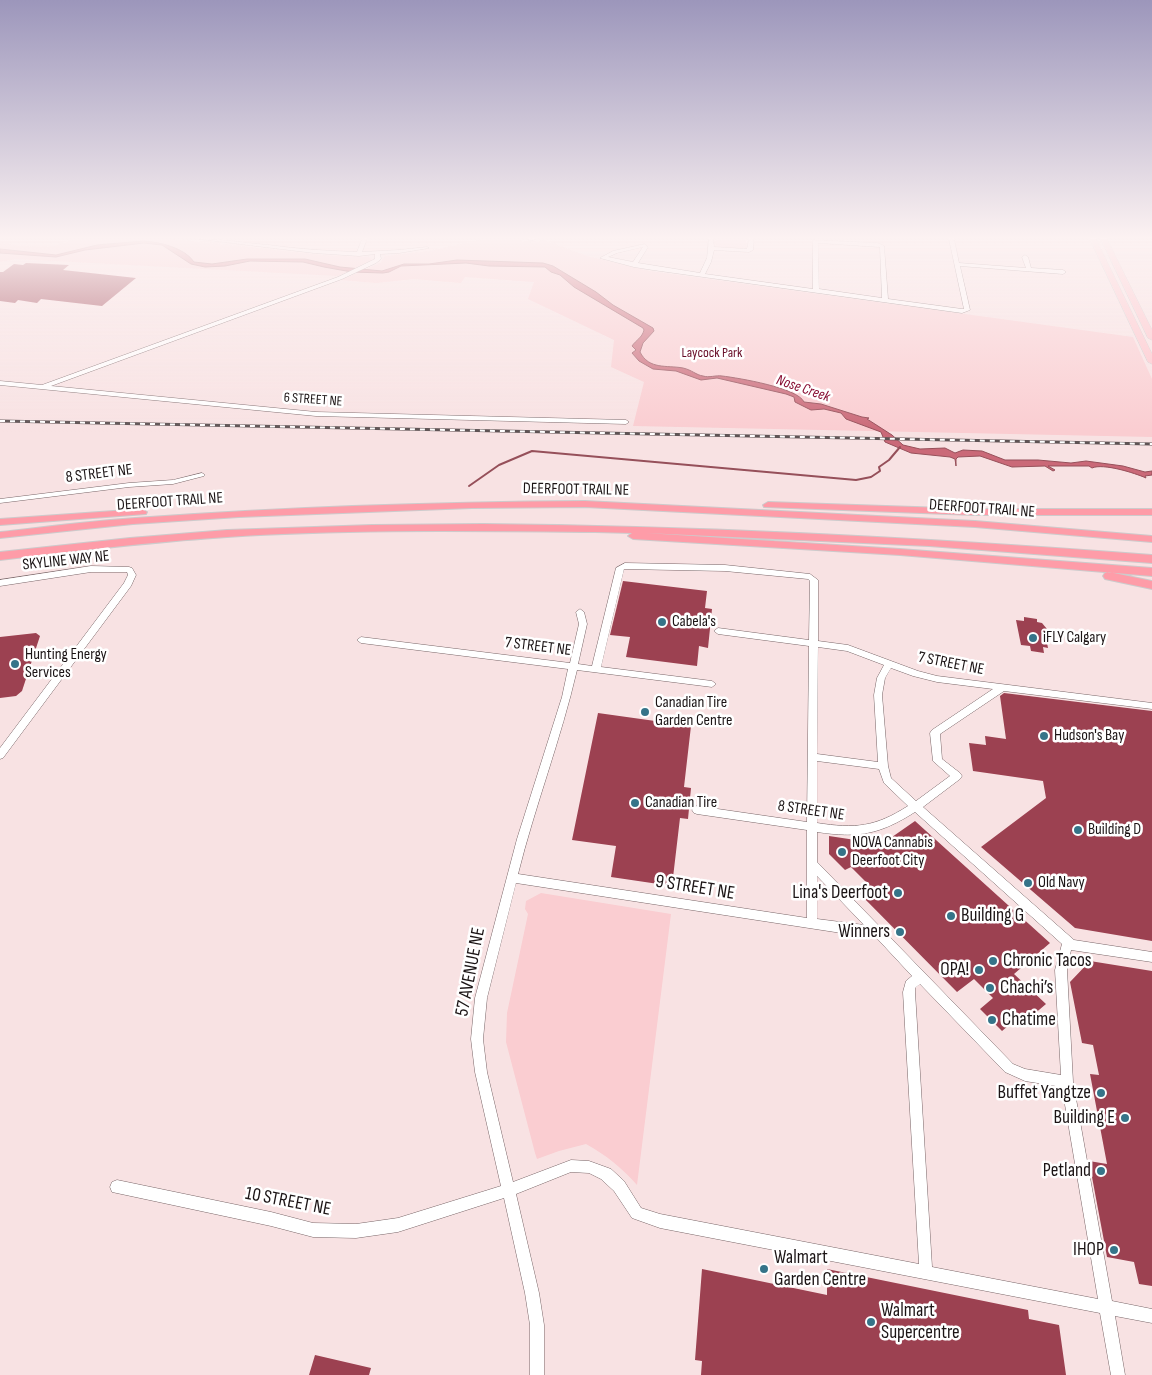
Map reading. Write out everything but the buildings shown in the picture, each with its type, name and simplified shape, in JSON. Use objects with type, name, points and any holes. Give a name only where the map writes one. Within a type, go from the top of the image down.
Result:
[{"type":"highway","points":[[656,507],[668,503],[974,512],[1152,512]]},
{"type":"highway","name":"DEERFOOT TRAIL NE","points":[[0,535],[181,518],[472,505],[575,504],[975,524],[1152,539]]},
{"type":"highway","points":[[1060,511],[1152,504]]},
{"type":"highway","points":[[0,522],[233,508],[422,508]]},
{"type":"highway","points":[[432,528],[448,531],[577,532],[900,552],[1152,572]]},
{"type":"highway","points":[[0,556],[110,543],[259,532],[432,528],[650,528],[952,543],[1152,560]]},
{"type":"highway","points":[[900,552],[1104,575],[1152,585]]},
{"type":"main road","points":[[1125,303],[1152,362]]},
{"type":"main road","points":[[1136,303],[1152,336]]},
{"type":"street","points":[[43,387],[270,303]]},
{"type":"street","points":[[907,303],[962,311],[967,310],[966,303]]},
{"type":"street","points":[[1140,334],[1152,336]]},
{"type":"street","points":[[76,390],[72,386],[72,382],[83,371]]},
{"type":"street","name":"6 STREET NE","points":[[0,383],[316,414],[626,422]]},
{"type":"street","name":"8 STREET NE","points":[[0,501],[129,485],[173,482],[202,475]]},
{"type":"street","points":[[596,670],[620,568],[625,566],[725,568],[810,577],[814,580],[812,924]]},
{"type":"street","name":"SKYLINE WAY NE","points":[[0,583],[91,569],[129,570],[132,574],[128,584],[0,755]]},
{"type":"street","name":"57 AVENUE NE","points":[[537,1375],[537,1325],[509,1190],[481,1072],[477,1038],[481,998],[511,878],[560,718],[573,667],[583,624],[580,612]]},
{"type":"street","name":"7 STREET NE","points":[[718,631],[848,648],[931,678],[1152,706]]},
{"type":"street","name":"7 STREET NE","points":[[361,640],[712,684]]},
{"type":"street","points":[[889,662],[879,684],[878,695],[883,766],[887,780],[893,787],[1071,945],[1152,957]]},
{"type":"street","name":"8 STREET NE","points":[[697,810],[847,832],[864,832],[916,807],[957,776],[938,761],[935,733],[1001,688]]},
{"type":"street","points":[[813,757],[883,766]]},
{"type":"street","points":[[812,864],[1008,1068],[1025,1075],[1067,1082]]},
{"type":"street","name":"9 STREET NE","points":[[511,878],[861,931],[874,928]]},
{"type":"street","points":[[1071,945],[1066,947],[1063,953],[1061,976],[1067,1082],[1118,1375]]},
{"type":"street","points":[[920,976],[910,985],[909,992],[926,1273]]},
{"type":"street","name":"10 STREET NE","points":[[118,1187],[271,1218],[313,1230],[356,1231],[398,1225],[509,1190],[571,1166],[589,1167],[606,1174],[619,1186],[637,1213],[660,1221],[1152,1316]]},
{"type":"green space","name":"Laycock Park","points":[[537,303],[885,303],[1133,337],[1152,379],[1152,437],[633,426],[644,382],[611,367],[614,340]]},
{"type":"green space","points":[[541,893],[671,914],[637,1185],[613,1162],[586,1144],[537,1159],[535,1153],[506,1042],[507,1013],[528,914],[525,909],[526,901]]},
{"type":"shaded area","points":[[601,303],[611,303],[653,328],[654,331],[643,343],[640,352],[648,362],[659,366],[683,368],[705,377],[730,377],[780,388],[791,392],[804,402],[821,404],[869,418],[867,419],[892,435],[903,445],[920,449],[945,448],[955,453],[963,450],[982,451],[1005,460],[1071,463],[1086,461],[1123,466],[1145,472],[1152,471],[1152,475],[1145,476],[1146,478],[1127,471],[1104,467],[1092,468],[1089,466],[1048,466],[1055,470],[1053,471],[1045,466],[1012,467],[980,456],[958,457],[956,459],[956,466],[955,459],[911,453],[885,442],[881,432],[846,419],[841,413],[824,409],[811,410],[795,402],[794,397],[786,394],[717,378],[701,380],[676,371],[653,369],[639,361],[632,353],[636,350],[632,346],[642,335],[643,328]]},
{"type":"waterway","points":[[469,486],[499,465],[532,451],[856,480],[871,477],[880,471],[879,467],[889,460],[900,447]]},
{"type":"railway","points":[[0,421],[1152,444]]},
{"type":"place","name":"Cabela's","points":[[662,622]]},
{"type":"place","name":"iFLY Calgary","points":[[1033,638]]},
{"type":"place","name":"Hunting Energy Services","points":[[15,664]]},
{"type":"place","name":"Canadian Tire Garden Centre","points":[[645,712]]},
{"type":"place","name":"Hudson's Bay","points":[[1044,736]]},
{"type":"place","name":"Canadian Tire","points":[[635,803]]},
{"type":"place","name":"Building D","points":[[1078,830]]},
{"type":"place","name":"NOVA Cannabis Deerfoot City","points":[[842,852]]},
{"type":"place","name":"Old Navy","points":[[1028,883]]},
{"type":"place","name":"Lina's Deerfoot","points":[[898,893]]},
{"type":"place","name":"Building G","points":[[951,916]]},
{"type":"place","name":"Winners","points":[[900,932]]},
{"type":"place","name":"Chronic Tacos","points":[[993,961]]},
{"type":"place","name":"OPA!","points":[[979,970]]},
{"type":"place","name":"Chachi’s","points":[[990,988]]},
{"type":"place","name":"Chatime","points":[[992,1020]]},
{"type":"place","name":"Buffet Yangtze","points":[[1101,1093]]},
{"type":"place","name":"Building E","points":[[1125,1118]]},
{"type":"place","name":"Petland","points":[[1101,1171]]},
{"type":"place","name":"IHOP","points":[[1114,1250]]},
{"type":"place","name":"Walmart Garden Centre","points":[[764,1269]]},
{"type":"place","name":"Walmart Supercentre","points":[[871,1322]]},
{"type":"water label","name":"Nose Creek","points":[[803,389]]}]
